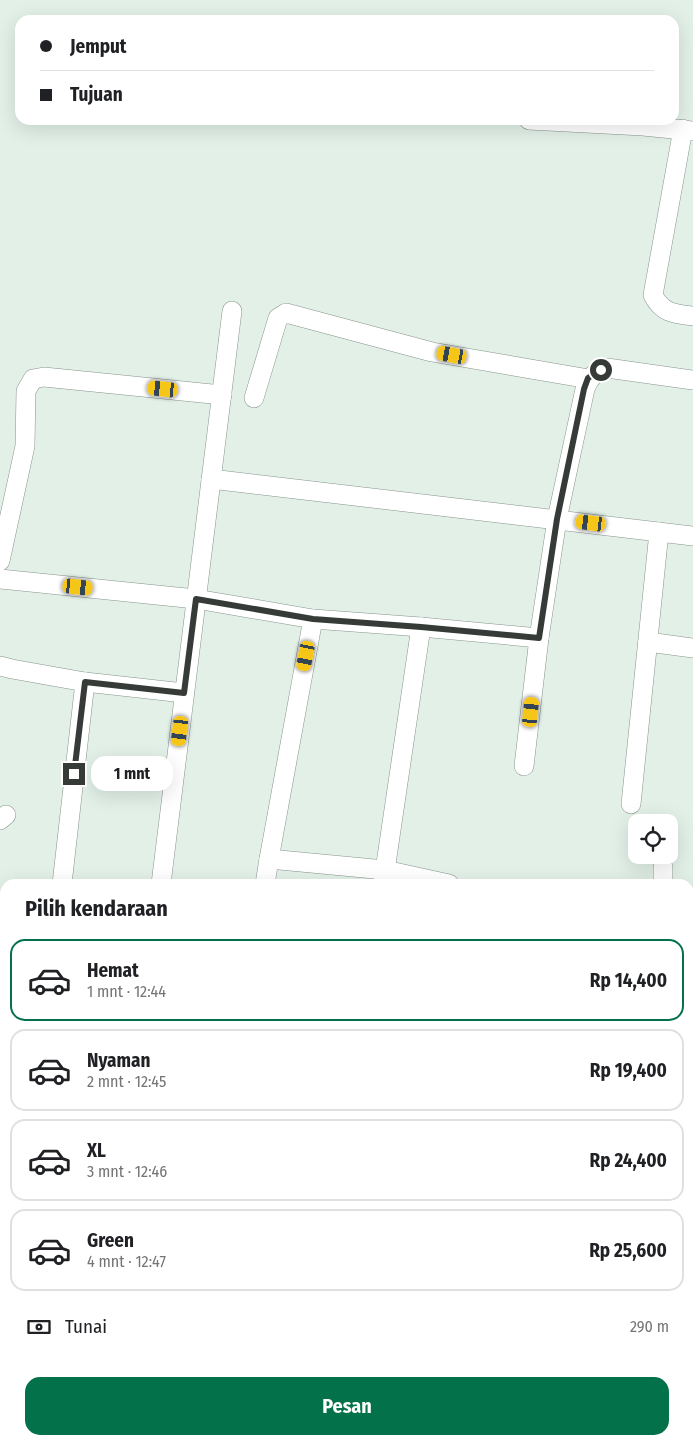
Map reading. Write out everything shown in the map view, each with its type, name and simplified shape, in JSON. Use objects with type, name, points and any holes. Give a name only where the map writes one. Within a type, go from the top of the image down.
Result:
[{"type":"street","points":[[608,125],[688,130],[653,295],[661,307],[669,312],[693,316]]},
{"type":"street","points":[[162,879],[232,311]]},
{"type":"street","points":[[254,398],[278,318],[286,313],[432,352],[588,378]]},
{"type":"street","points":[[524,766],[539,638],[557,519],[584,389],[588,378],[607,368],[693,380]]},
{"type":"street","points":[[0,561],[25,446],[26,390],[32,379],[44,378],[222,395]]},
{"type":"street","points":[[211,479],[693,536]]},
{"type":"street","points":[[631,804],[659,532]]},
{"type":"street","points":[[0,579],[196,599],[313,619],[539,638]]},
{"type":"street","points":[[267,879],[313,619]]},
{"type":"street","points":[[384,877],[421,627]]},
{"type":"street","points":[[648,642],[693,648]]},
{"type":"street","points":[[0,666],[85,682],[184,693]]},
{"type":"street","points":[[63,879],[85,682]]},
{"type":"street","points":[[269,859],[403,879]]},
{"type":"route","points":[[74,774],[85,682],[184,693],[196,599],[313,619],[539,638],[557,519],[584,389],[588,378],[601,370]]}]
